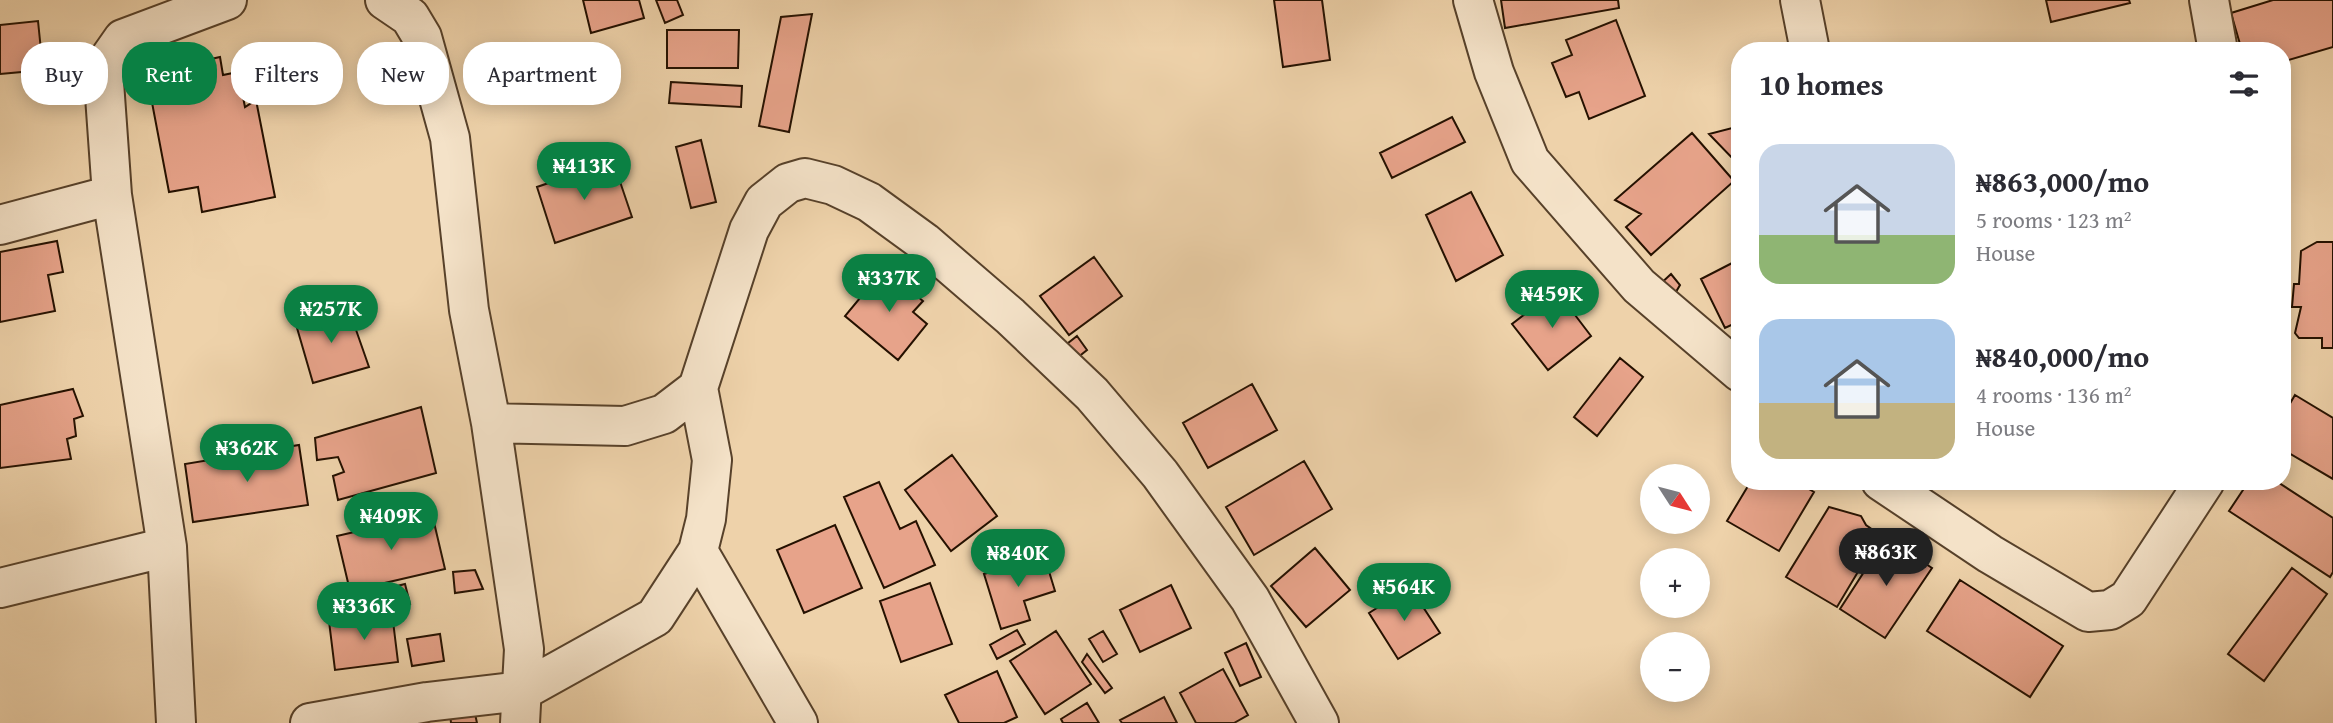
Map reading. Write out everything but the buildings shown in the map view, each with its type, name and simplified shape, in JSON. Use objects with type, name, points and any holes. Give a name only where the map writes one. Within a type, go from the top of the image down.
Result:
[{"type":"street","points":[[176,723],[167,547],[112,195],[104,82],[109,59],[123,39],[227,0]]},
{"type":"street","points":[[384,0],[411,17],[422,37],[450,138],[470,310],[491,423],[524,649],[521,707]]},
{"type":"street","points":[[1473,0],[1494,72],[1530,161],[1639,286],[1731,364]]},
{"type":"street","points":[[1800,0],[1808,42]]},
{"type":"street","points":[[2209,0],[2216,42]]},
{"type":"street","points":[[310,723],[428,702],[521,707],[655,617],[698,551],[706,519],[712,460],[698,388],[749,230],[764,202],[788,183],[805,178],[833,185],[869,202],[924,242],[1010,316],[1092,394],[1160,474],[1251,598],[1319,723]]},
{"type":"street","points":[[0,225],[112,195]]},
{"type":"street","points":[[491,423],[625,426],[664,414],[698,388]]},
{"type":"street","points":[[1894,490],[1990,554],[2088,612],[2110,610],[2128,598],[2199,490]]},
{"type":"street","points":[[0,588],[167,547]]},
{"type":"street","points":[[698,551],[798,723]]}]
